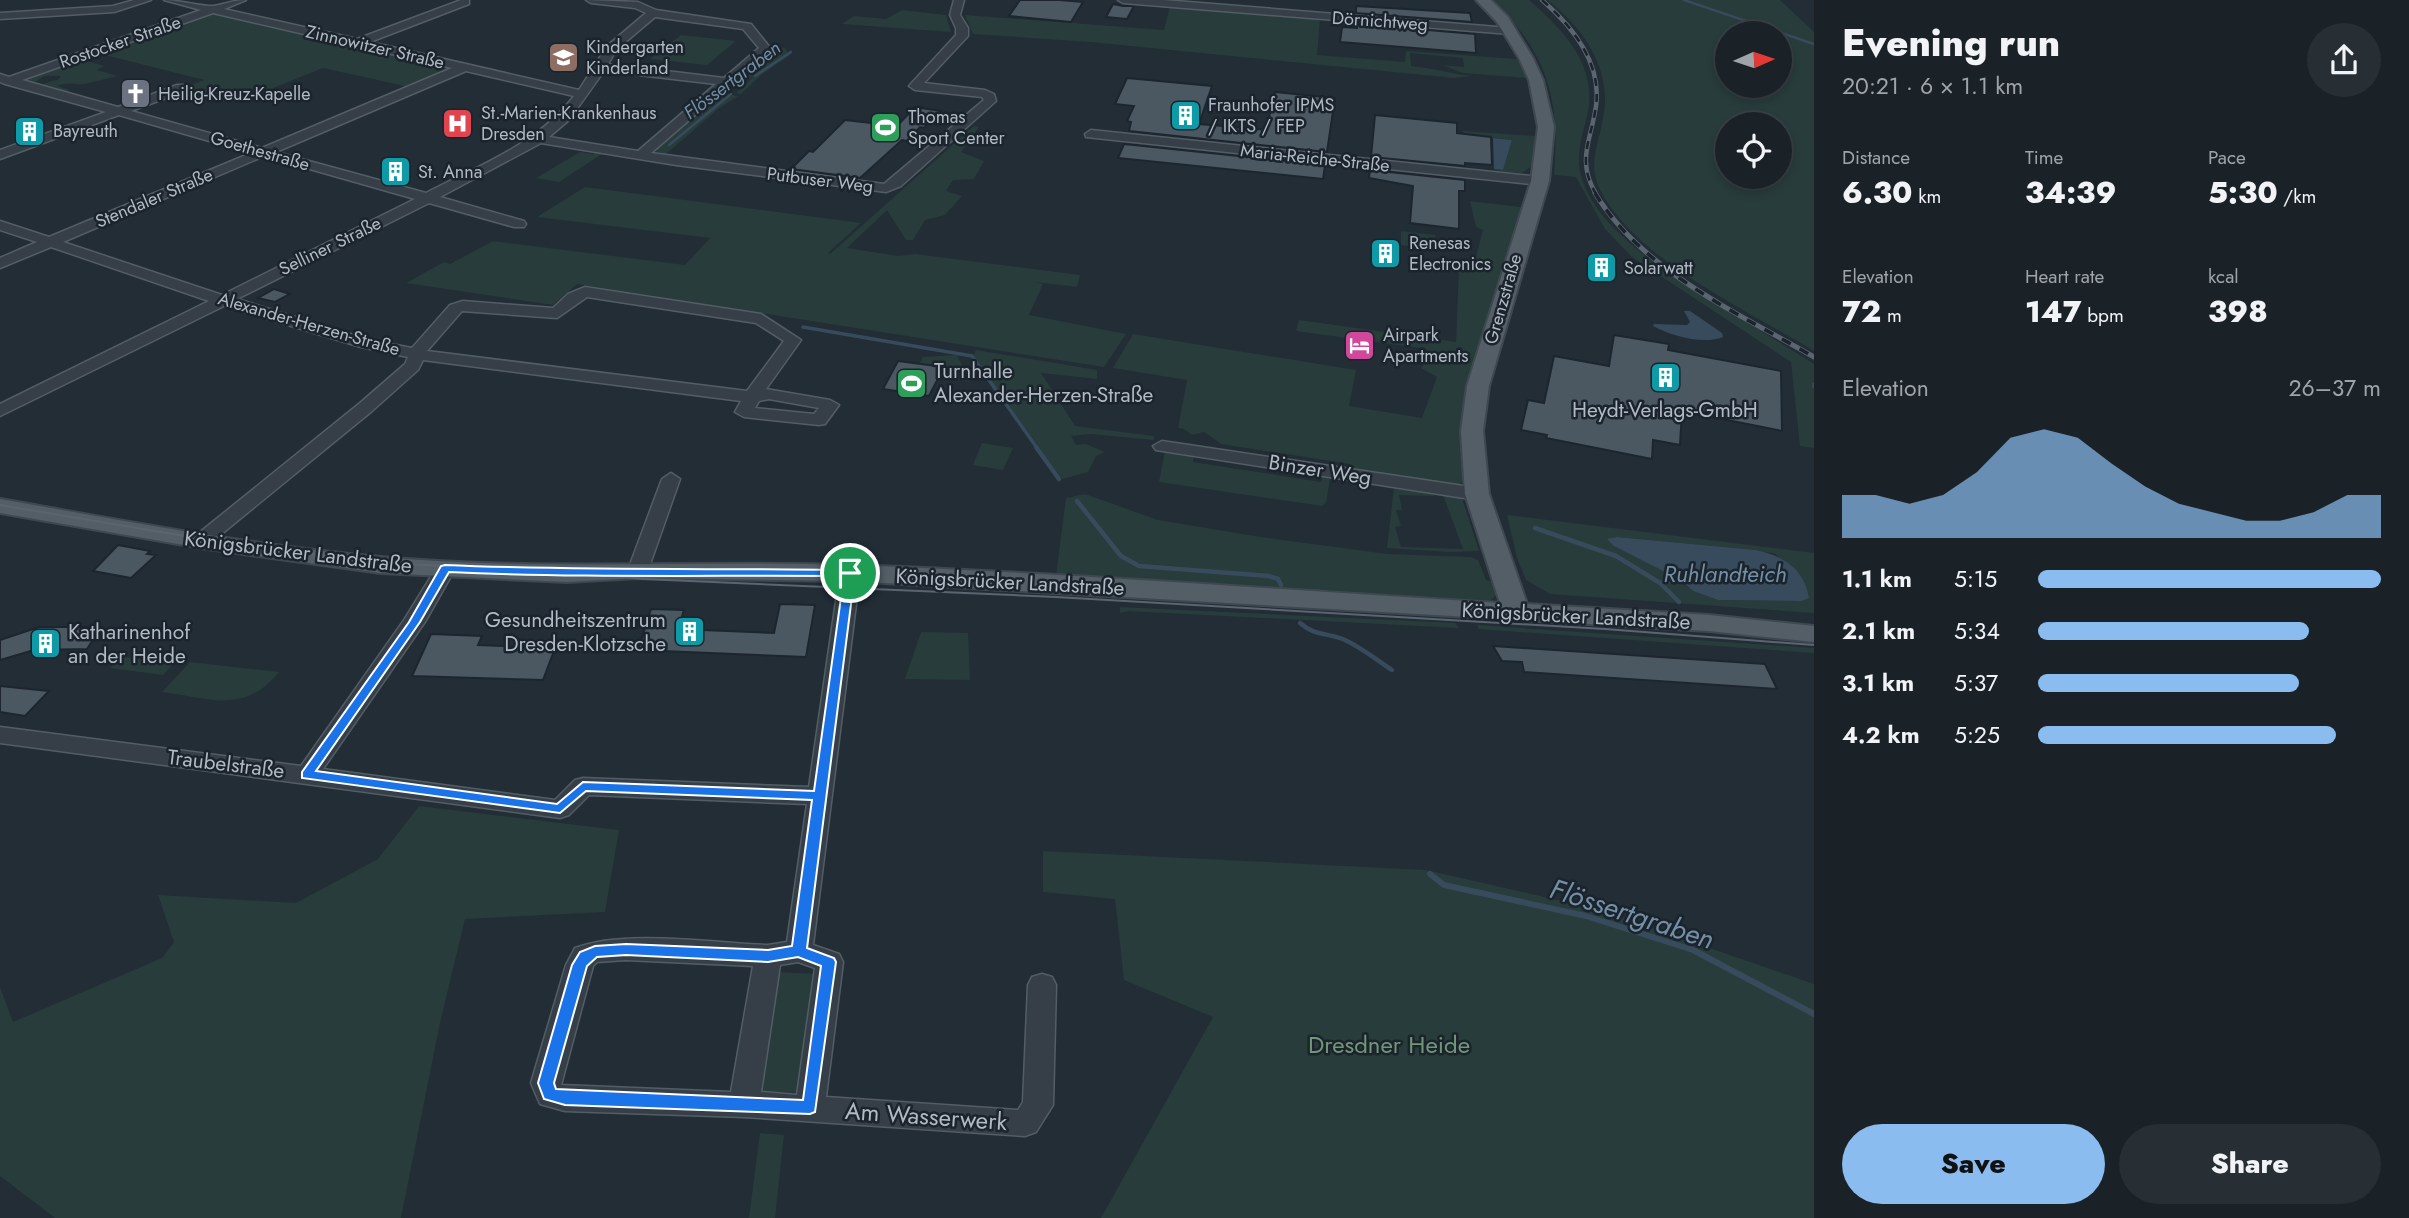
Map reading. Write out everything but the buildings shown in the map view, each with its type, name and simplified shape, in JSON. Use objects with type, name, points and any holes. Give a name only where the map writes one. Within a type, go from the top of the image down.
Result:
[{"type":"main road","name":"Grenzstraße","points":[[1483,0],[1510,31],[1526,58],[1543,104],[1546,135],[1540,181],[1507,284],[1474,408],[1472,446],[1477,494],[1516,612]]},
{"type":"main road","name":"Königsbrücker Landstraße","points":[[0,506],[327,560],[445,569],[567,574],[638,570],[850,573],[1709,623],[1814,634]]},
{"type":"street","points":[[0,16],[114,9],[146,0]]},
{"type":"street","name":"Zinnowitzer Straße","points":[[169,0],[581,94]]},
{"type":"street","name":"Rostocker Straße","points":[[3,81],[241,0]]},
{"type":"street","points":[[539,139],[642,154],[765,49],[752,29],[738,23],[653,13],[638,5],[591,0]]},
{"type":"street","name":"Putbuser Weg","points":[[642,154],[877,188],[891,187],[990,101],[985,94],[915,86],[962,36],[962,28],[955,15],[959,0]]},
{"type":"street","name":"Dörnichtweg","points":[[1123,0],[1510,31]]},
{"type":"street","points":[[358,43],[462,1]]},
{"type":"street","name":"Selliner Straße","points":[[0,411],[428,198],[539,139],[565,117],[614,46],[653,13]]},
{"type":"street","name":"Stendaler Straße","points":[[0,262],[463,68]]},
{"type":"street","points":[[598,72],[728,82]]},
{"type":"street","points":[[598,72],[717,91]]},
{"type":"street","name":"Goethestraße","points":[[3,81],[519,224]]},
{"type":"street","points":[[0,155],[181,88]]},
{"type":"street","name":"Maria-Reiche-Straße","points":[[1091,134],[1540,181]]},
{"type":"street","name":"Alexander-Herzen-Straße","points":[[0,225],[335,336],[416,354],[752,397],[793,340],[761,319],[585,292],[574,297],[557,313],[471,305],[456,309],[416,354]]},
{"type":"street","points":[[201,541],[366,407],[412,366],[416,354]]},
{"type":"street","name":"Binzer Weg","points":[[1162,446],[1477,494]]},
{"type":"street","points":[[638,570],[671,480]]},
{"type":"street","points":[[307,775],[414,622],[445,569]]},
{"type":"street","points":[[810,1107],[829,962],[799,951],[850,573]]},
{"type":"street","name":"Traubelstraße","points":[[0,735],[560,809],[583,786],[820,796]]},
{"type":"street","name":"Am Wasserwerk","points":[[799,951],[768,956],[626,950],[595,952],[585,956],[580,965],[546,1083],[550,1095],[714,1105],[810,1107],[1025,1123],[1038,1105],[1042,985]]},
{"type":"street","points":[[744,1104],[768,956]]},
{"type":"green space","points":[[1492,0],[1529,0],[1555,24],[1576,51],[1588,81],[1589,98],[1580,147],[1580,171],[1588,192],[1604,217],[1624,238],[1658,266],[1814,364],[1814,448],[1800,446],[1791,362],[1632,257],[1605,229],[1576,177],[1554,175],[1555,124],[1547,80],[1527,40]]},
{"type":"green space","points":[[1547,0],[1780,0],[1814,32],[1814,351],[1696,282],[1639,239],[1617,215],[1600,190],[1594,171],[1603,118],[1604,83],[1592,51],[1572,23]]},
{"type":"green space","points":[[1170,7],[1320,18],[1317,55],[1405,62],[1406,51],[1517,59],[1527,78],[1463,73],[1442,65],[1464,67],[1463,58],[1410,53],[1411,66],[1473,76],[1454,78],[1090,42],[973,34],[965,15],[1164,30]]},
{"type":"green space","points":[[902,10],[946,15],[951,32],[842,24],[854,16],[886,19]]},
{"type":"green space","points":[[210,12],[454,69],[409,87],[323,68],[241,101],[217,102],[176,91],[204,80],[97,53]]},
{"type":"green space","points":[[681,35],[736,41],[707,65],[650,59]]},
{"type":"green space","points":[[784,47],[790,55],[761,75],[741,94],[736,93],[755,75],[730,92],[724,92],[757,65]]},
{"type":"green space","points":[[80,59],[104,66],[97,70],[118,76],[85,84],[69,83],[57,86],[70,90],[65,92],[39,85],[61,76],[44,76],[34,83],[23,80]]},
{"type":"green space","points":[[723,93],[738,96],[718,109],[666,154],[654,151]]},
{"type":"green space","points":[[974,126],[979,127],[961,152],[984,161],[974,179],[953,180],[946,191],[962,196],[945,215],[925,220],[913,240],[906,240],[887,210],[847,248],[1080,275],[1077,287],[1034,282],[1043,284],[1029,315],[1126,334],[1104,367],[577,284],[553,305],[406,283],[444,262],[450,264],[493,241],[685,265],[710,238],[537,217],[585,187],[861,223],[828,253],[830,254]]},
{"type":"green space","points":[[1463,131],[1535,136],[1532,166],[1522,173],[1491,171],[1503,170],[1512,140],[1464,134]]},
{"type":"green space","points":[[597,151],[605,152],[559,182],[536,178],[580,152],[593,154]]},
{"type":"green space","points":[[1470,201],[1529,208],[1503,297],[1473,467],[1457,488],[1349,471],[1350,464],[1221,444],[1204,432],[1192,435],[1178,428],[1187,380],[1113,368],[1133,334],[1356,370],[1349,406],[1422,418],[1437,377],[1421,368],[1427,360],[1427,349],[1296,331],[1299,320],[1456,342],[1459,267],[1473,269],[1483,230],[1476,227]]},
{"type":"green space","points":[[1401,231],[1435,235],[1435,249],[1401,245]]},
{"type":"green space","points":[[976,350],[1097,370],[1097,379],[1041,373],[1075,426],[1154,436],[1154,440],[1091,434],[1071,436],[1076,445],[1086,444],[1105,452],[1096,456],[1088,472],[1062,479],[973,356]]},
{"type":"green space","points":[[957,355],[970,382],[939,376],[919,364],[923,357]]},
{"type":"green space","points":[[982,443],[1013,448],[1003,470],[973,465]]},
{"type":"green space","points":[[1165,450],[1194,454],[1193,462],[1321,482],[1323,474],[1327,475],[1330,479],[1326,503],[1322,506],[1159,482]]},
{"type":"green space","points":[[1394,488],[1433,494],[1399,495],[1402,510],[1396,510],[1401,526],[1395,527],[1401,547],[1463,549],[1442,492],[1461,495],[1479,551],[1387,548]]},
{"type":"green space","points":[[1085,494],[1158,520],[1254,536],[1387,554],[1471,557],[1478,560],[1486,580],[1493,582],[1497,592],[1493,599],[1483,603],[1056,576],[1066,498]]},
{"type":"green space","points":[[1507,515],[1814,553],[1814,613],[1550,594],[1526,580],[1517,558]],"holes":[[[1617,537],[1776,554],[1809,598],[1802,601],[1718,600],[1693,591]]]},
{"type":"green space","points":[[1120,607],[1455,623],[1459,628],[1128,611],[1120,613]]},
{"type":"green space","points":[[1478,625],[1814,648],[1814,653],[1478,629]]},
{"type":"green space","points":[[921,632],[968,633],[970,680],[905,679]]},
{"type":"green space","points":[[122,657],[175,662],[163,675],[110,668]]},
{"type":"green space","points":[[190,662],[279,672],[253,694],[239,699],[211,700],[162,692]]},
{"type":"green space","points":[[419,806],[619,830],[605,912],[465,919],[440,1023],[401,1218],[55,1218],[0,1176],[0,987],[13,1022],[162,958],[174,942],[158,895],[296,903],[378,859]]},
{"type":"green space","name":"Dresdner Heide","points":[[1043,851],[1426,870],[1593,908],[1814,984],[1814,1218],[1101,1218],[1213,1017],[1124,980],[1115,899],[1043,892]]},
{"type":"green space","points":[[777,972],[817,974],[800,1093],[758,1091]]},
{"type":"green space","points":[[760,1133],[784,1135],[775,1218],[749,1218]]},
{"type":"water","points":[[1493,138],[1512,140],[1503,170],[1494,169]]},
{"type":"water","points":[[1684,311],[1690,311],[1722,333],[1723,337],[1706,340],[1688,338],[1653,326],[1687,325],[1690,322]]},
{"type":"water","name":"Ruhlandteich","points":[[1617,537],[1766,553],[1783,560],[1797,571],[1809,598],[1802,601],[1718,600],[1693,591],[1679,579],[1614,546],[1607,539]]},
{"type":"waterway","points":[[1684,0],[1814,44]]},
{"type":"waterway","name":"Flössertgraben","points":[[755,76],[791,52]]},
{"type":"waterway","name":"Flössertgraben","points":[[669,145],[731,94]]},
{"type":"waterway","name":"Flössertgraben","points":[[803,327],[972,356],[1037,448]]},
{"type":"waterway","name":"Flössertgraben","points":[[1036,447],[1059,479]]},
{"type":"waterway","name":"Flössertgraben","points":[[1077,501],[1121,556],[1139,566],[1269,576],[1278,579],[1281,585]]},
{"type":"waterway","points":[[1535,528],[1616,556],[1660,583]]},
{"type":"waterway","points":[[1660,583],[1682,579]]},
{"type":"waterway","points":[[1660,583],[1679,602]]},
{"type":"waterway","name":"Flössertgraben","points":[[1300,623],[1311,630],[1351,643],[1392,670]]},
{"type":"waterway","name":"Flössertgraben","points":[[1430,874],[1444,885],[1586,916],[1693,950],[1814,1014]]},
{"type":"tram line","points":[[0,505],[202,539],[377,563],[564,571],[644,579],[1056,597],[1605,629],[1814,645]]},
{"type":"railway","points":[[1542,0],[1574,34],[1594,75],[1596,106],[1586,160],[1590,182],[1596,194]]},
{"type":"railway","points":[[1595,193],[1615,221],[1665,268],[1724,306],[1814,357]]},
{"type":"place","name":"Kindergarten Kinderland","points":[[563,57]]},
{"type":"place","name":"Heilig-Kreuz-Kapelle","points":[[135,94]]},
{"type":"place","name":"Fraunhofer IPMS / IKTS / FEP","points":[[1185,115]]},
{"type":"place","name":"St.-Marien-Krankenhaus Dresden","points":[[458,123]]},
{"type":"place","name":"Thomas Sport Center","points":[[885,127]]},
{"type":"place","name":"Bayreuth","points":[[30,131]]},
{"type":"place","name":"St. Anna","points":[[395,172]]},
{"type":"place","name":"Renesas Electronics","points":[[1386,253]]},
{"type":"place","name":"Solarwatt","points":[[1601,268]]},
{"type":"place","name":"Airpark Apartments","points":[[1360,345]]},
{"type":"place","name":"Heydt-Verlags-GmbH","points":[[1665,378]]},
{"type":"place","name":"Turnhalle Alexander-Herzen-Straße","points":[[911,383]]},
{"type":"place","name":"Gesundheitszentrum Dresden-Klotzsche","points":[[689,632]]},
{"type":"place","name":"Katharinenhof an der Heide","points":[[45,644]]},
{"type":"route","points":[[850,573],[638,570],[567,574],[445,569],[414,622],[307,775],[560,809],[583,786],[820,796],[799,951],[768,956],[626,950],[595,952],[585,956],[580,965],[546,1083],[550,1095],[714,1105],[810,1107],[829,962],[799,951],[804,914],[846,596],[850,573]]}]
